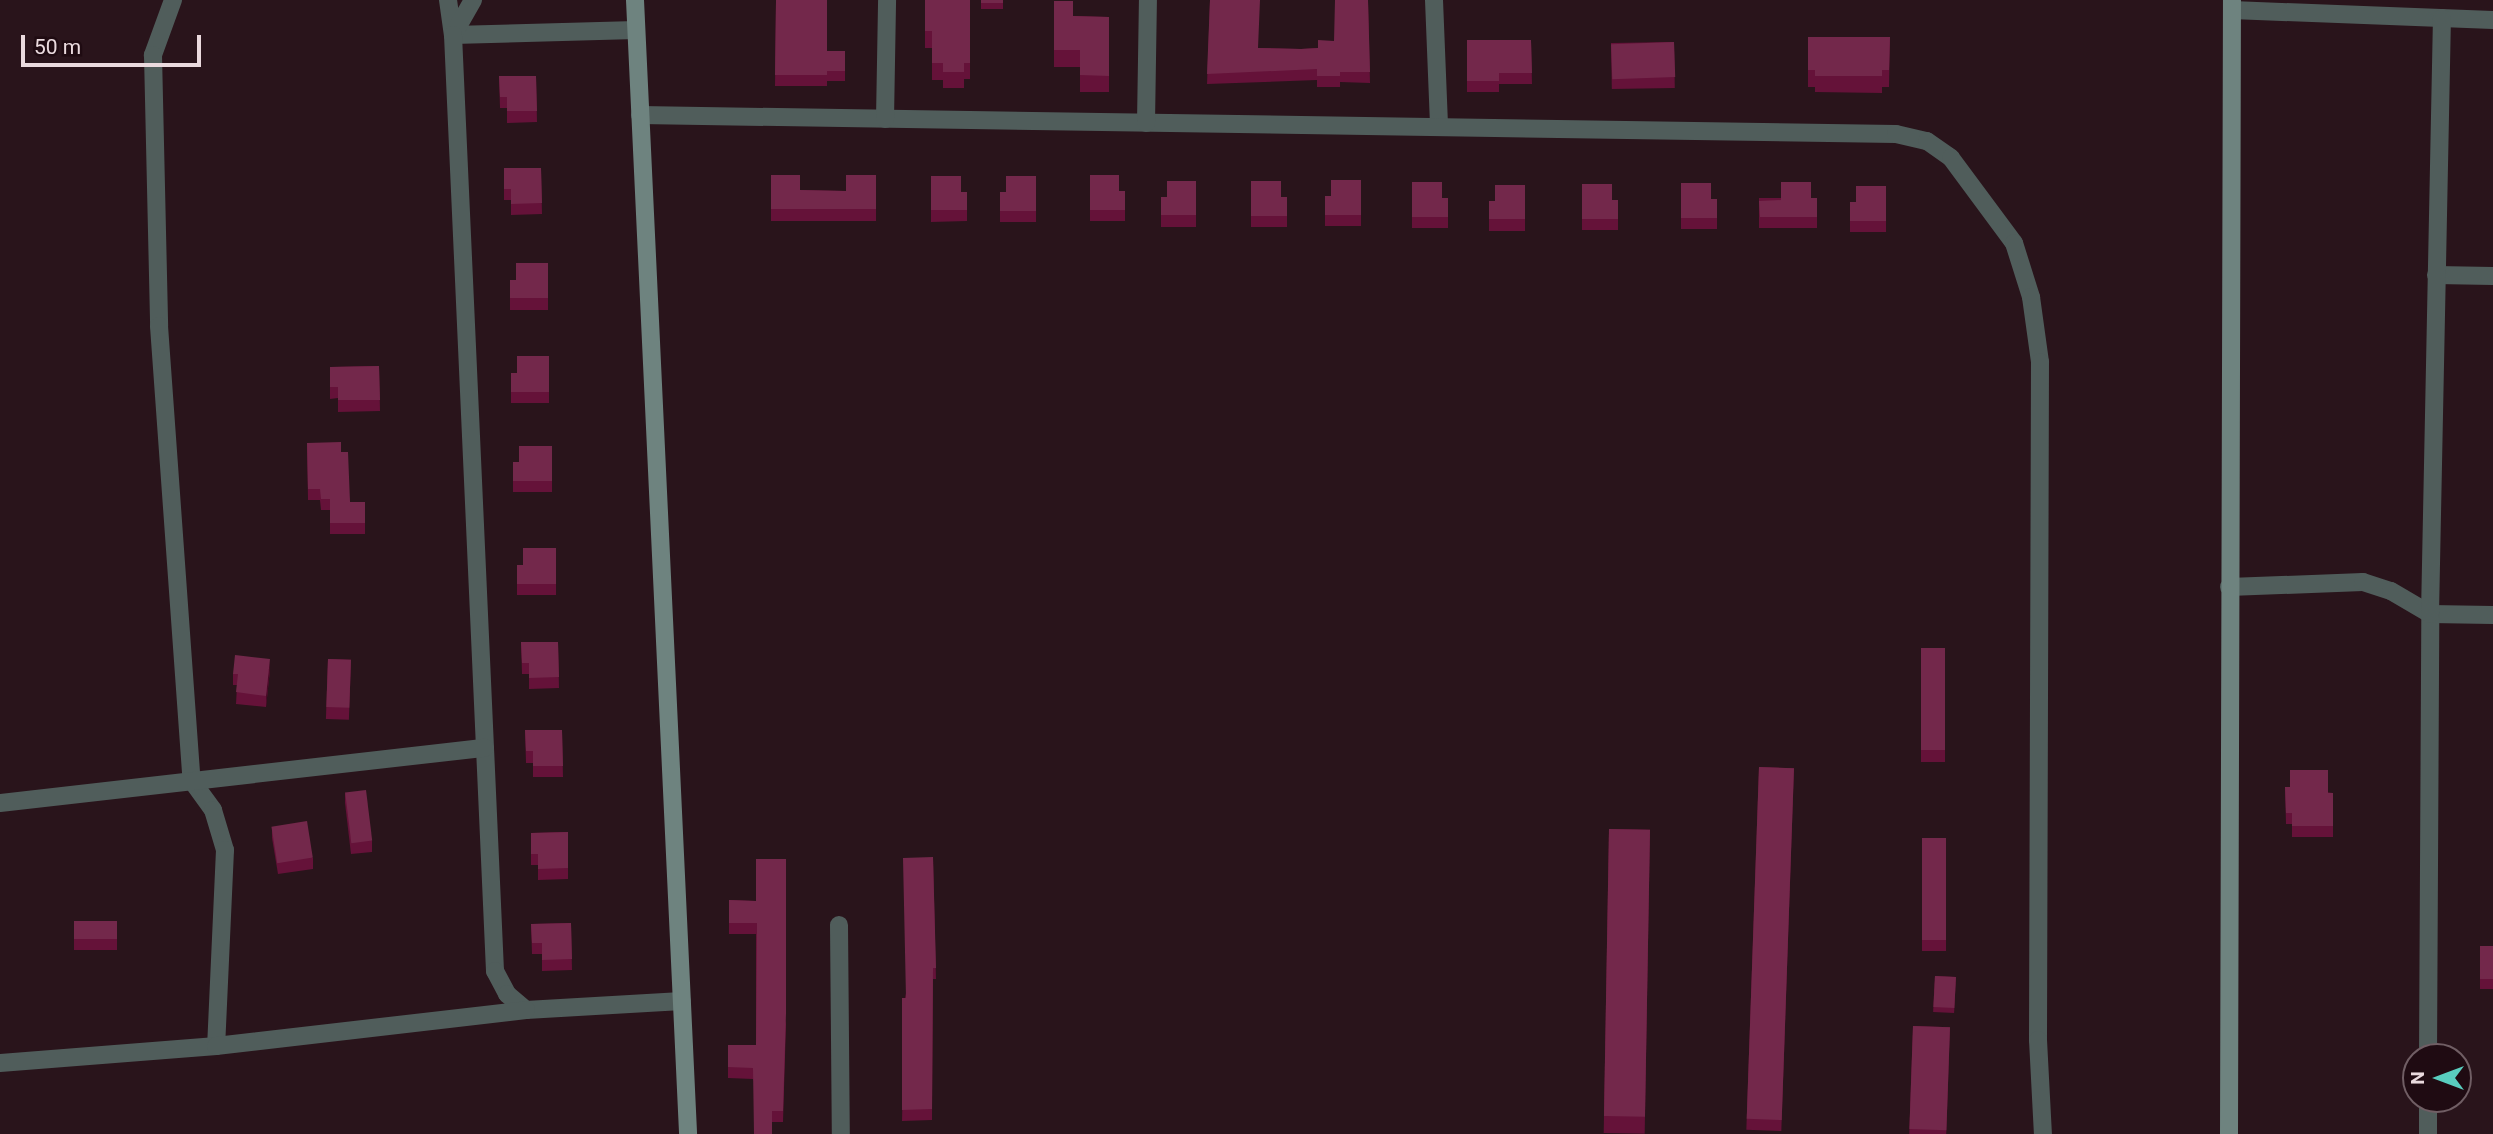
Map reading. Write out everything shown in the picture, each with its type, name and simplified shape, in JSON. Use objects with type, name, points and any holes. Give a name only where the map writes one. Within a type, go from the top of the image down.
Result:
[{"type":"street","points":[[173,0],[153,55],[158,299],[192,781],[213,810],[225,850],[216,1046]]},
{"type":"street","points":[[448,0],[453,35],[495,971],[507,994],[526,1010]]},
{"type":"street","points":[[453,35],[473,0]]},
{"type":"street","points":[[635,0],[688,1134]]},
{"type":"street","points":[[885,119],[887,0]]},
{"type":"street","points":[[1146,123],[1148,0]]},
{"type":"street","points":[[1434,0],[1439,127]]},
{"type":"street","points":[[2229,1134],[2232,5],[2493,20]]},
{"type":"street","points":[[2428,1043],[2430,614],[2442,18]]},
{"type":"street","points":[[453,35],[636,30]]},
{"type":"street","points":[[640,116],[1896,134],[1927,141],[1951,158],[2014,243],[2031,298],[2040,362],[2038,1040],[2043,1134]]},
{"type":"street","points":[[2436,275],[2493,276]]},
{"type":"street","points":[[2229,587],[2363,582],[2391,591],[2430,614],[2493,615]]},
{"type":"street","points":[[0,803],[485,748]]},
{"type":"street","points":[[839,925],[841,1134]]},
{"type":"street","points":[[0,1062],[216,1046],[526,1010],[682,1001]]},
{"type":"street","points":[[2428,1113],[2428,1134]]},
{"type":"building","points":[[776,0],[827,0],[827,51],[845,51],[845,71],[827,71],[827,75],[775,75]]},
{"type":"building","points":[[925,0],[970,0],[970,63],[964,63],[964,72],[943,72],[943,63],[932,63],[932,31],[925,31]]},
{"type":"building","points":[[981,0],[1003,0],[1003,3],[981,3]]},
{"type":"building","points":[[1210,0],[1260,0],[1258,48],[1301,49],[1318,48],[1318,40],[1334,41],[1335,0],[1368,0],[1370,72],[1340,72],[1340,76],[1317,76],[1317,69],[1207,74]]},
{"type":"building","points":[[1054,1],[1073,1],[1073,16],[1109,17],[1109,76],[1080,75],[1080,50],[1054,50]]},
{"type":"building","points":[[1808,37],[1890,37],[1889,70],[1882,70],[1882,76],[1815,76],[1815,70],[1808,70]]},
{"type":"building","points":[[1467,40],[1531,40],[1532,73],[1499,73],[1499,81],[1467,81]]},
{"type":"building","points":[[1674,42],[1675,77],[1612,79],[1611,44]]},
{"type":"building","points":[[499,76],[536,76],[537,111],[507,111],[507,97],[500,97]]},
{"type":"building","points":[[504,168],[541,168],[542,203],[511,204],[511,189],[504,189]]},
{"type":"building","points":[[771,175],[800,175],[800,190],[846,191],[846,175],[876,175],[876,209],[771,209]]},
{"type":"building","points":[[1090,175],[1119,175],[1119,191],[1125,191],[1125,210],[1090,210]]},
{"type":"building","points":[[931,176],[961,176],[961,192],[967,192],[967,210],[931,210]]},
{"type":"building","points":[[1006,176],[1036,176],[1036,211],[1000,211],[1000,192],[1006,192]]},
{"type":"building","points":[[1331,180],[1361,180],[1361,215],[1325,215],[1325,196],[1331,196]]},
{"type":"building","points":[[1167,181],[1196,181],[1196,215],[1161,215],[1161,197],[1167,197]]},
{"type":"building","points":[[1251,181],[1281,181],[1281,197],[1287,197],[1287,216],[1251,216]]},
{"type":"building","points":[[1412,182],[1442,182],[1442,198],[1448,198],[1448,217],[1412,217]]},
{"type":"building","points":[[1781,182],[1811,182],[1811,198],[1817,198],[1817,217],[1760,217],[1759,201],[1781,200]]},
{"type":"building","points":[[1681,183],[1711,183],[1711,199],[1717,199],[1717,218],[1681,218]]},
{"type":"building","points":[[1582,184],[1612,184],[1612,200],[1618,200],[1618,219],[1582,219]]},
{"type":"building","points":[[1495,185],[1525,185],[1525,219],[1489,219],[1489,201],[1495,201]]},
{"type":"building","points":[[1856,186],[1886,186],[1886,221],[1850,221],[1850,202],[1856,202]]},
{"type":"building","points":[[516,263],[548,263],[548,298],[510,298],[510,280],[516,280]]},
{"type":"building","points":[[517,356],[549,356],[549,392],[511,392],[511,373],[517,373]]},
{"type":"building","points":[[379,366],[380,400],[338,400],[338,387],[330,387],[330,367]]},
{"type":"building","points":[[341,442],[341,452],[348,452],[350,502],[365,502],[365,523],[330,523],[330,499],[321,499],[320,489],[308,489],[307,443]]},
{"type":"building","points":[[519,446],[552,446],[552,481],[513,481],[513,462],[519,462]]},
{"type":"building","points":[[523,548],[556,548],[556,584],[517,584],[517,565],[523,565]]},
{"type":"building","points":[[521,642],[558,642],[559,677],[529,678],[529,663],[522,663]]},
{"type":"building","points":[[1921,648],[1945,648],[1945,750],[1921,750]]},
{"type":"building","points":[[235,655],[270,659],[266,696],[236,692],[238,674],[233,674]]},
{"type":"building","points":[[328,659],[351,660],[349,708],[326,707]]},
{"type":"building","points":[[525,730],[562,730],[563,766],[533,766],[533,751],[526,751]]},
{"type":"building","points":[[1759,767],[1794,768],[1782,1120],[1747,1119]]},
{"type":"building","points":[[2290,770],[2328,770],[2328,793],[2333,793],[2333,826],[2292,826],[2292,813],[2286,813],[2285,787],[2290,787]]},
{"type":"building","points":[[366,790],[372,841],[351,843],[345,793]]},
{"type":"building","points":[[307,821],[313,858],[277,863],[271,827]]},
{"type":"building","points":[[1609,829],[1650,830],[1645,1117],[1604,1116]]},
{"type":"building","points":[[568,832],[568,868],[538,869],[538,854],[531,854],[531,833]]},
{"type":"building","points":[[1922,838],[1946,838],[1946,940],[1922,940]]},
{"type":"building","points":[[933,857],[936,968],[933,968],[932,1109],[902,1110],[902,998],[906,998],[903,858]]},
{"type":"building","points":[[756,859],[786,859],[783,1111],[772,1111],[772,1134],[754,1134],[753,1068],[728,1067],[728,1045],[756,1045],[757,923],[729,923],[729,900],[756,901]]},
{"type":"building","points":[[74,921],[117,921],[117,939],[74,939]]},
{"type":"building","points":[[571,923],[572,959],[542,960],[542,943],[532,943],[531,924]]},
{"type":"building","points":[[2480,946],[2493,946],[2493,979],[2480,979]]},
{"type":"building","points":[[1935,976],[1956,977],[1954,1008],[1933,1007]]},
{"type":"building","points":[[1913,1026],[1950,1027],[1946,1130],[1909,1129]]}]
